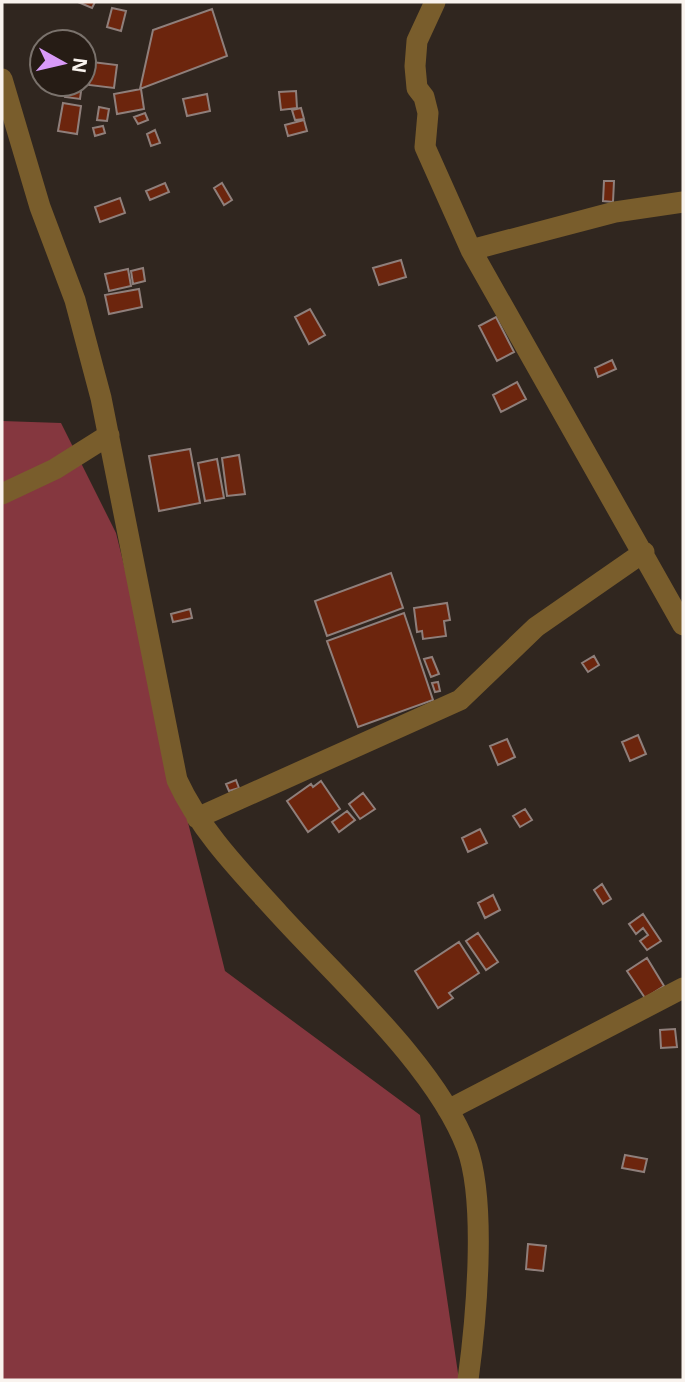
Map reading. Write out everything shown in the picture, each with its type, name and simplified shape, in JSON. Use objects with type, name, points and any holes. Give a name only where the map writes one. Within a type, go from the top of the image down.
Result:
[{"type":"street","points":[[435,2],[416,41],[417,88],[424,97],[428,113],[425,147],[471,250],[683,625]]},
{"type":"street","points":[[2,79],[40,207],[75,300],[109,435],[177,780],[197,818],[236,867],[439,1091],[467,1150],[475,1195],[477,1258],[474,1337],[468,1380]]},
{"type":"street","points":[[471,250],[615,212],[683,202]]},
{"type":"street","points":[[2,494],[55,469],[109,435]]},
{"type":"street","points":[[197,818],[460,700],[536,626],[644,552]]},
{"type":"street","points":[[448,1110],[683,988]]},
{"type":"shaded area","points":[[2,421],[61,423],[116,533],[225,971],[420,1115],[459,1380],[2,1380]]},
{"type":"building","points":[[78,2],[95,2],[92,8]]},
{"type":"building","points":[[112,8],[126,11],[121,31],[107,27]]},
{"type":"building","points":[[212,9],[227,56],[140,89],[153,30]]},
{"type":"building","points":[[98,63],[117,65],[114,88],[98,86]]},
{"type":"building","points":[[141,89],[144,109],[117,114],[114,94]]},
{"type":"building","points":[[296,91],[297,108],[281,110],[279,92]]},
{"type":"building","points":[[207,94],[210,111],[187,116],[183,99]]},
{"type":"building","points":[[63,103],[81,106],[77,134],[58,131]]},
{"type":"building","points":[[99,107],[109,109],[107,121],[97,120]]},
{"type":"building","points":[[301,108],[304,119],[295,120],[292,110]]},
{"type":"building","points":[[145,113],[148,120],[138,124],[134,117]]},
{"type":"building","points":[[304,120],[307,131],[288,136],[285,125]]},
{"type":"building","points":[[103,126],[105,133],[95,136],[93,128]]},
{"type":"building","points":[[155,130],[160,143],[151,146],[147,134]]},
{"type":"building","points":[[604,181],[614,181],[613,202],[603,201]]},
{"type":"building","points":[[165,183],[169,192],[150,200],[146,191]]},
{"type":"building","points":[[222,183],[232,200],[224,205],[214,188]]},
{"type":"building","points":[[120,198],[125,213],[100,222],[95,207]]},
{"type":"building","points":[[401,260],[406,277],[379,285],[373,268]]},
{"type":"building","points":[[143,268],[145,281],[133,284],[131,271]]},
{"type":"building","points":[[128,269],[131,286],[109,291],[105,274]]},
{"type":"building","points":[[139,289],[142,307],[109,314],[105,295]]},
{"type":"building","points":[[310,309],[325,335],[309,344],[295,317]]},
{"type":"building","points":[[496,317],[514,352],[497,361],[479,326]]},
{"type":"building","points":[[612,360],[616,369],[598,377],[595,368]]},
{"type":"building","points":[[517,382],[526,399],[501,412],[493,395]]},
{"type":"building","points":[[190,449],[200,503],[159,511],[149,456]]},
{"type":"building","points":[[239,455],[245,494],[227,496],[222,458]]},
{"type":"building","points":[[217,459],[224,498],[205,501],[198,463]]},
{"type":"building","points":[[391,573],[403,608],[327,636],[315,601]]},
{"type":"building","points":[[447,603],[450,620],[444,621],[446,636],[423,639],[422,631],[417,632],[414,608]]},
{"type":"building","points":[[190,609],[192,618],[173,622],[171,614]]},
{"type":"building","points":[[404,613],[433,700],[358,727],[327,641]]},
{"type":"building","points":[[594,656],[599,665],[588,672],[582,663]]},
{"type":"building","points":[[432,657],[439,674],[431,677],[424,659]]},
{"type":"building","points":[[438,682],[440,691],[435,692],[432,683]]},
{"type":"building","points":[[638,735],[646,754],[630,761],[622,742]]},
{"type":"building","points":[[507,739],[515,757],[498,765],[490,746]]},
{"type":"building","points":[[236,780],[239,788],[229,791],[226,784]]},
{"type":"building","points":[[321,781],[340,809],[308,832],[287,801],[311,784],[313,787]]},
{"type":"building","points":[[363,793],[375,809],[360,819],[349,804]]},
{"type":"building","points":[[525,809],[532,820],[520,827],[513,816]]},
{"type":"building","points":[[347,811],[355,820],[339,832],[332,822]]},
{"type":"building","points":[[480,829],[487,843],[468,852],[462,838]]},
{"type":"building","points":[[602,884],[611,899],[603,904],[594,890]]},
{"type":"building","points":[[493,895],[500,910],[485,918],[478,903]]},
{"type":"building","points":[[643,914],[661,941],[647,950],[640,941],[648,935],[643,928],[636,934],[629,924]]},
{"type":"building","points":[[478,933],[498,962],[486,970],[466,941]]},
{"type":"building","points":[[459,942],[479,973],[449,993],[453,998],[438,1008],[415,971]]},
{"type":"building","points":[[647,958],[664,986],[645,998],[627,971]]},
{"type":"building","points":[[675,1029],[677,1047],[661,1048],[660,1030]]},
{"type":"building","points":[[625,1155],[647,1159],[644,1172],[622,1168]]},
{"type":"building","points":[[528,1244],[546,1246],[543,1271],[526,1269]]}]
